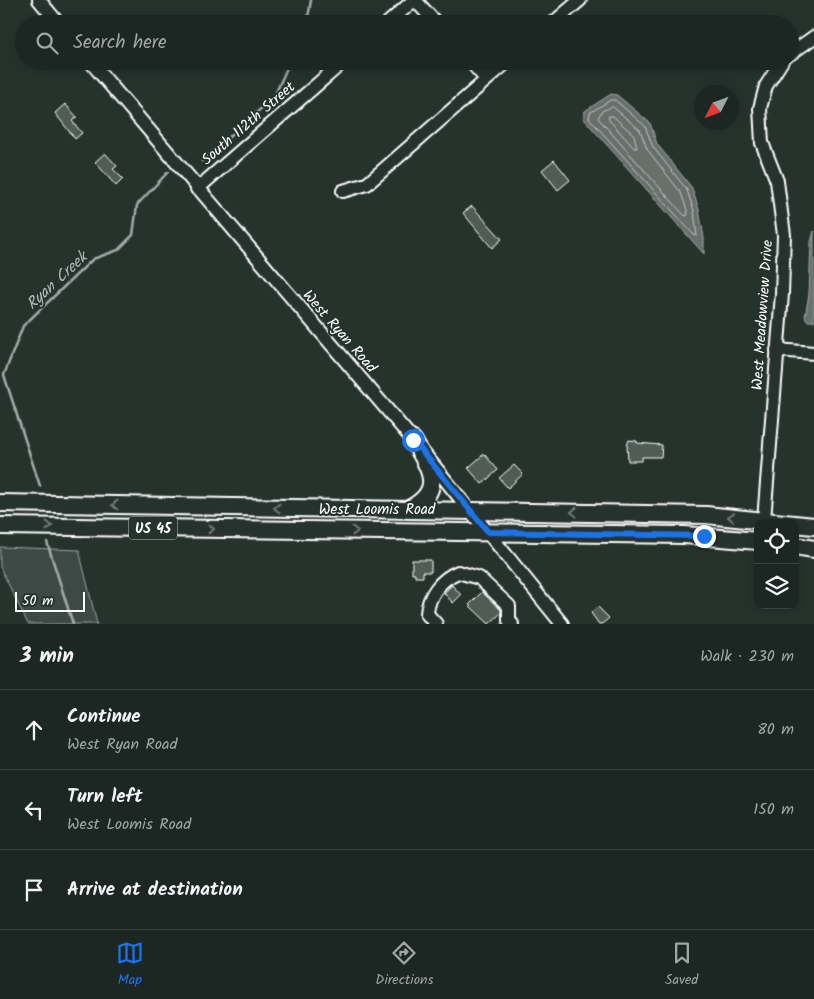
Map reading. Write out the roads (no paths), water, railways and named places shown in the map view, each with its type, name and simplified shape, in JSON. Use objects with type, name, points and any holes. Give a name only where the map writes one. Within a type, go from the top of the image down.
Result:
[{"type":"main road","points":[[409,509],[423,502],[431,486],[428,467],[413,440]]},
{"type":"main road","name":"West Loomis Road","points":[[0,504],[469,509],[684,514],[754,519]]},
{"type":"main road","points":[[164,506],[164,528]]},
{"type":"main road","points":[[684,514],[684,535]]},
{"type":"main road","name":"West Loomis Road","points":[[799,524],[814,526]]},
{"type":"main road","name":"West Loomis Road","points":[[0,526],[684,535],[754,541]]},
{"type":"main road","points":[[799,547],[814,549]]},
{"type":"street","points":[[39,0],[52,15]]},
{"type":"street","points":[[398,15],[415,0],[429,15]]},
{"type":"street","points":[[562,15],[580,0]]},
{"type":"street","points":[[799,48],[814,37]]},
{"type":"street","name":"West Ryan Road","points":[[98,70],[197,189],[413,440],[488,532],[557,622]]},
{"type":"street","name":"South 112th Street","points":[[197,189],[334,70]]},
{"type":"street","points":[[478,70],[486,79]]},
{"type":"street","points":[[343,191],[367,184],[497,70]]},
{"type":"street","name":"West Meadowview Drive","points":[[764,519],[784,235],[777,181],[762,143],[760,108],[766,86],[776,70]]},
{"type":"street","points":[[777,350],[814,353]]},
{"type":"street","points":[[436,624],[427,614],[427,602],[445,578],[458,572],[480,578],[508,606],[509,623]]},
{"type":"water","points":[[611,94],[617,95],[650,123],[657,144],[692,188],[699,210],[704,238],[704,254],[583,118],[585,111]]},
{"type":"water","points":[[814,231],[814,321],[808,321],[805,317],[809,294],[811,242]]},
{"type":"waterway","name":"Ryan Creek","points":[[308,15],[311,0]]},
{"type":"waterway","name":"Ryan Creek","points":[[202,161],[274,97],[286,70]]},
{"type":"waterway","name":"Ryan Creek","points":[[40,486],[4,375],[23,326],[93,259],[118,250],[133,235],[137,205],[168,172]]},
{"type":"waterway","name":"Ryan Creek","points":[[47,542],[73,624]]}]
